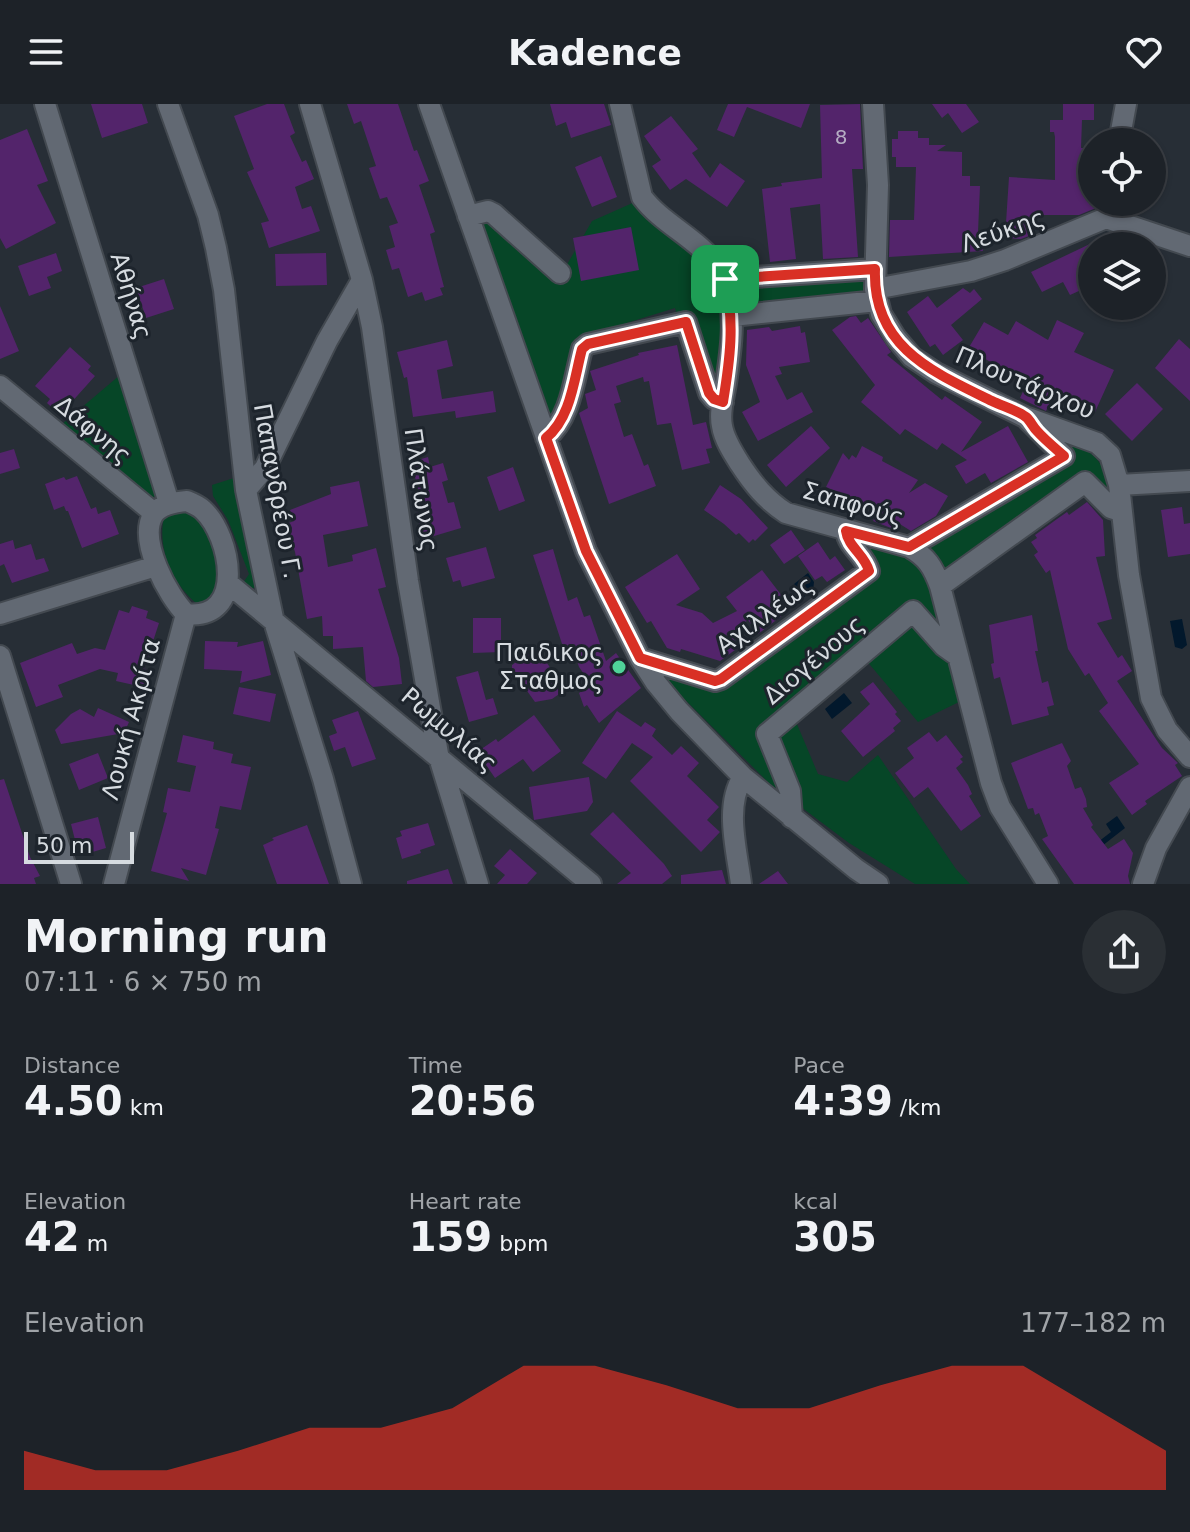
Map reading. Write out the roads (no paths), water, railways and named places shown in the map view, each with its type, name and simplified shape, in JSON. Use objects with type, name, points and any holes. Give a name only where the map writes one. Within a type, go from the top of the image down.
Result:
[{"type":"street","name":"Αθήνας","points":[[45,104],[161,508]]},
{"type":"street","name":"Παπανδρέου Γ.","points":[[168,104],[208,215],[216,248],[224,290],[246,490],[273,618],[323,779],[351,884]]},
{"type":"street","name":"Πλάτωνος","points":[[310,104],[362,280],[372,327],[408,581],[438,754],[478,884]]},
{"type":"street","points":[[429,104],[586,551],[640,658],[679,711],[743,777],[878,884]]},
{"type":"street","name":"Σαπφούς","points":[[620,104],[642,197],[707,254],[725,279],[732,316],[721,423],[725,437],[761,493],[786,513],[909,547],[933,566],[991,783],[1000,807],[1048,884]]},
{"type":"street","name":"Πλουτάρχου","points":[[873,104],[878,185],[876,286],[896,338],[912,357],[936,373],[1025,417],[1097,443],[1110,455],[1119,485],[1129,575],[1151,698],[1167,730],[1190,757]]},
{"type":"street","points":[[1122,128],[1126,104]]},
{"type":"street","points":[[468,216],[488,211],[494,214],[560,273]]},
{"type":"street","name":"Λεύκης","points":[[725,279],[876,286],[971,271],[1035,248],[1096,216]]},
{"type":"street","name":"Λεύκης","points":[[1121,216],[1190,246]]},
{"type":"street","points":[[246,490],[265,468],[327,341],[362,280]]},
{"type":"street","points":[[732,316],[876,286]]},
{"type":"street","points":[[546,438],[558,428],[563,417],[582,349],[588,344],[686,322],[709,393],[723,402]]},
{"type":"street","name":"Δάφνης","points":[[0,386],[161,508]]},
{"type":"street","points":[[909,547],[1064,456],[1025,417]]},
{"type":"street","points":[[1119,485],[1190,481]]},
{"type":"street","points":[[940,586],[1085,482],[1111,508],[1120,511]]},
{"type":"street","points":[[187,501],[203,509],[214,526],[228,565],[229,584],[222,599],[211,610],[198,616],[186,614],[172,597],[156,566],[150,526],[161,508],[187,501]]},
{"type":"street","name":"Αχιλλέως","points":[[640,658],[715,681],[721,679],[869,571],[868,565],[847,539],[846,531]]},
{"type":"street","points":[[0,614],[156,566]]},
{"type":"street","name":"Ρωμυλίας","points":[[229,584],[438,754],[591,884]]},
{"type":"street","name":"Διογένους","points":[[792,818],[790,791],[767,734],[913,611],[944,646],[958,656]]},
{"type":"street","name":"Λουκή Ακρίτα","points":[[114,884],[186,614]]},
{"type":"street","points":[[0,656],[71,884]]},
{"type":"street","points":[[741,884],[733,806],[735,790],[743,777]]},
{"type":"street","points":[[1143,884],[1156,848],[1190,787]]},
{"type":"water","points":[[808,573],[814,582],[813,591],[804,597],[794,584]]},
{"type":"water","points":[[1182,619],[1187,645],[1182,649],[1175,647],[1170,621]]},
{"type":"water","points":[[844,693],[852,703],[832,719],[825,709]]},
{"type":"water","points":[[1117,816],[1125,828],[1102,846],[1098,842],[1111,832],[1106,824]]},
{"type":"place","name":"Παιδικος Σταθμος","points":[[619,667]]}]
